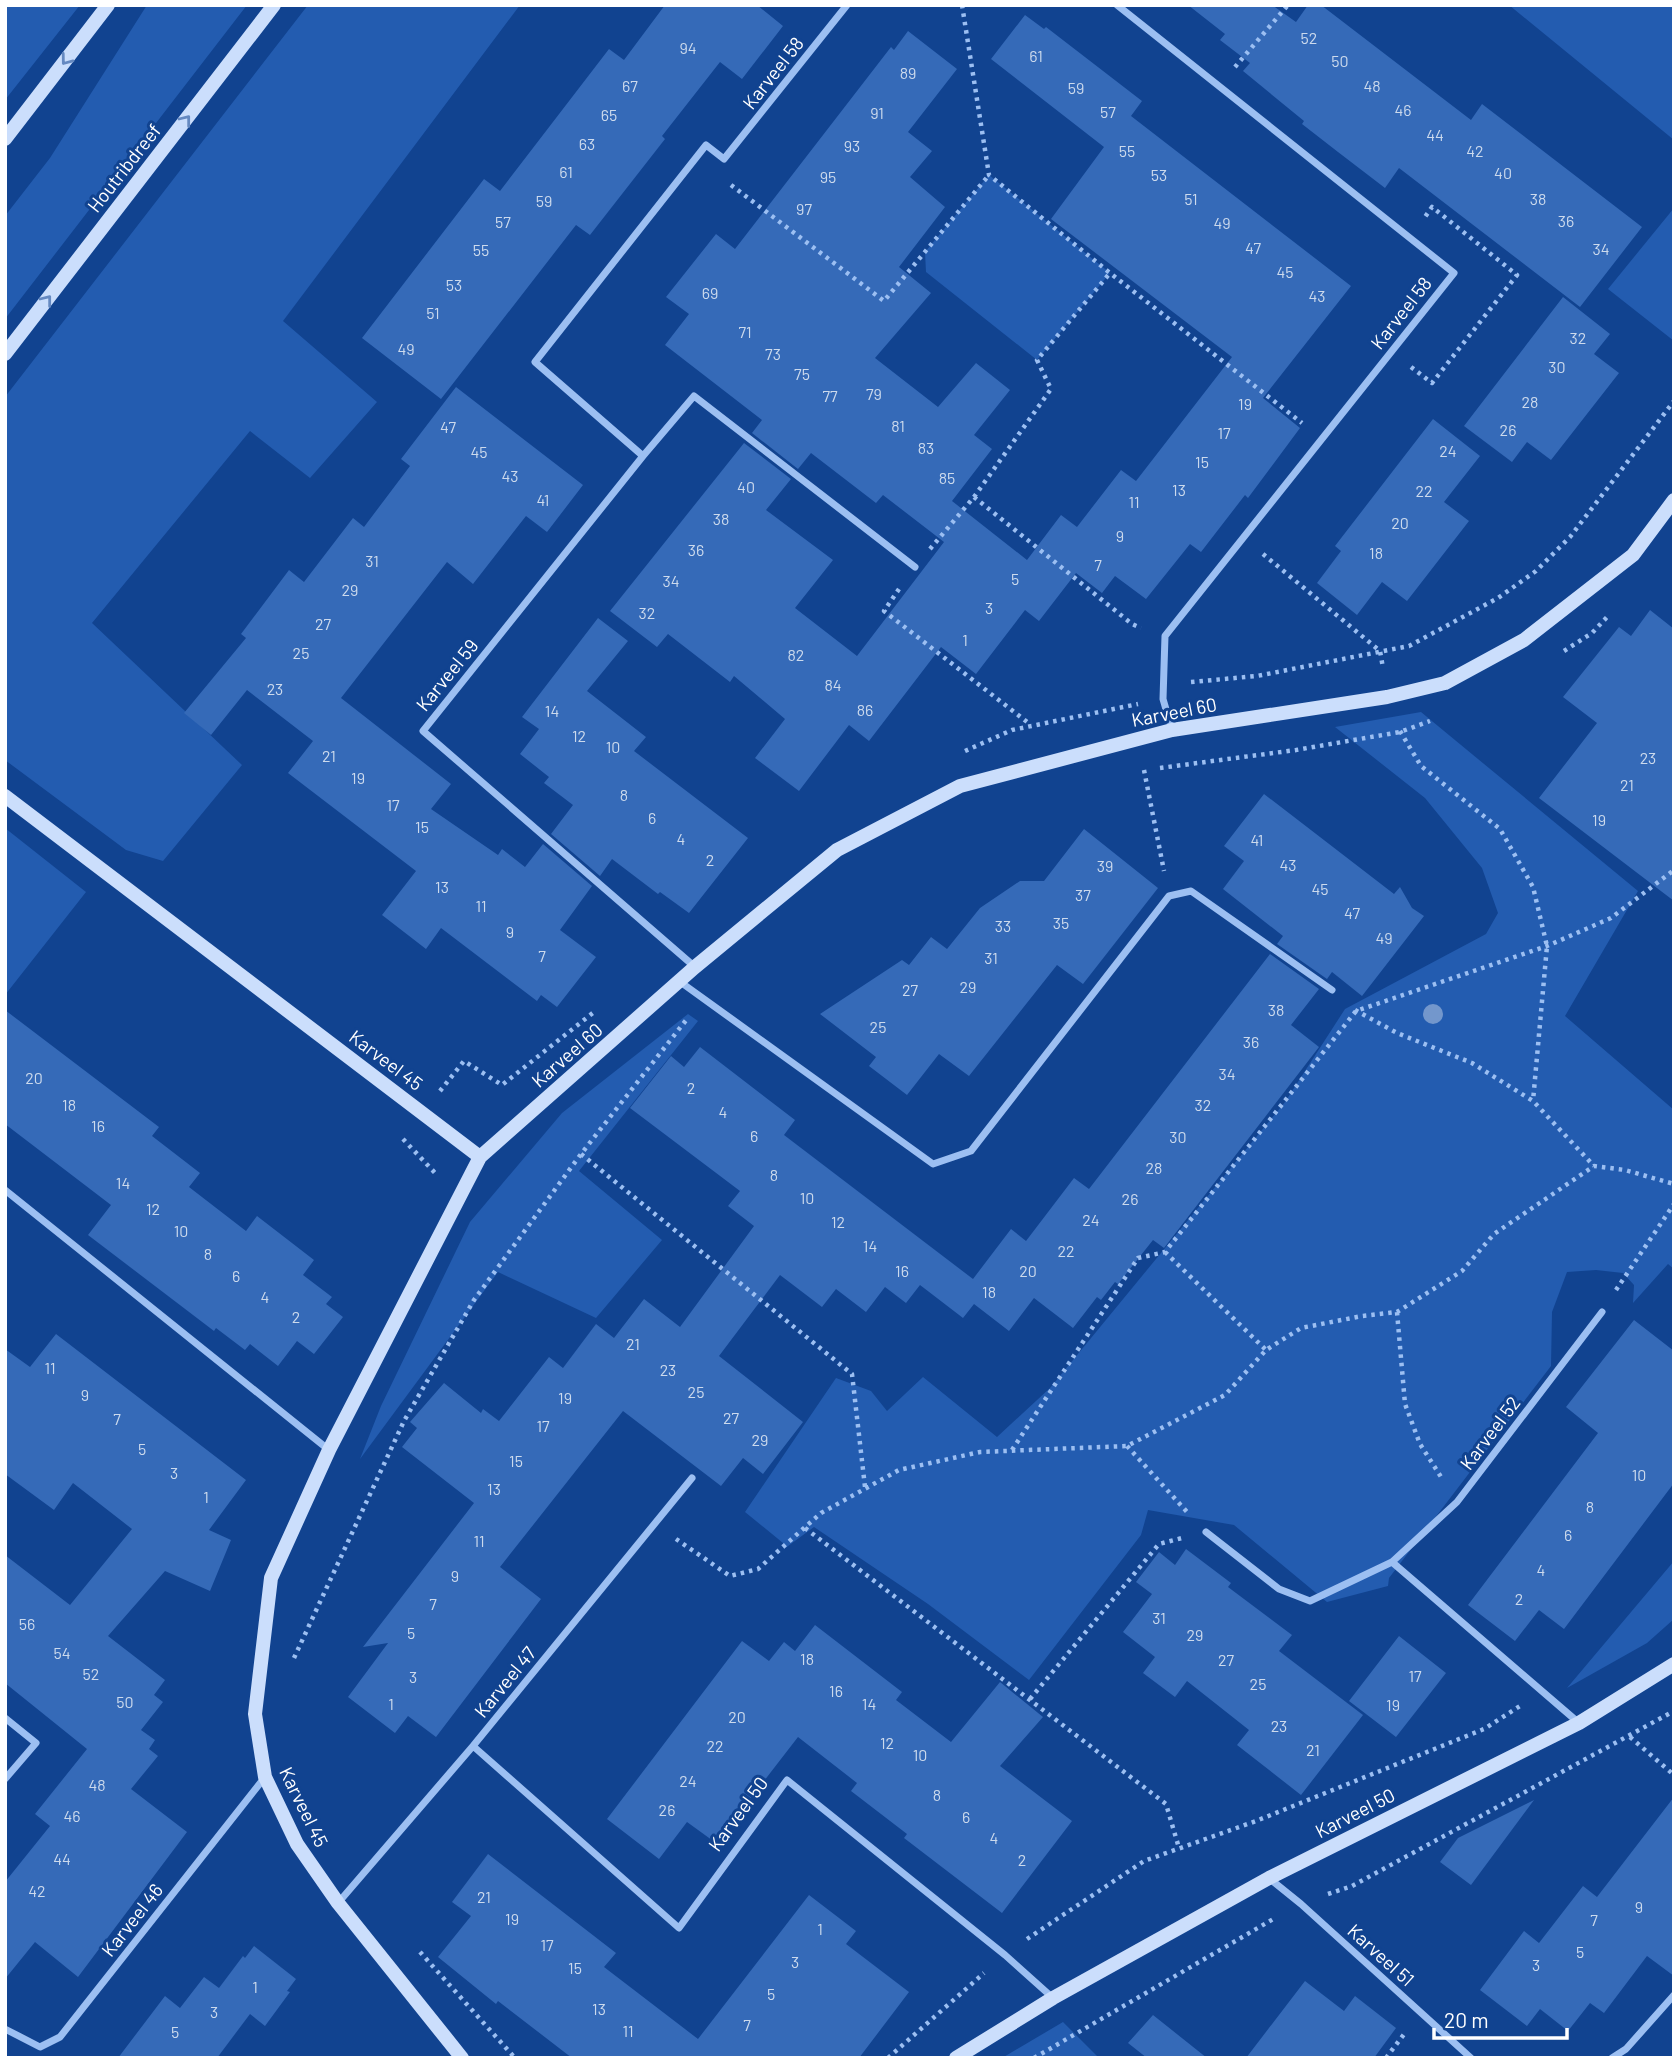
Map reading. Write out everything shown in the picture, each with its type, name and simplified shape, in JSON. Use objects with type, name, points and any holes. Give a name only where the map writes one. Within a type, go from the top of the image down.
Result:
[{"type":"street","points":[[5,139],[108,5]]},
{"type":"street","name":"Houtribdreef","points":[[5,354],[274,5]]},
{"type":"street","name":"Karveel 58","points":[[695,157],[705,145],[724,159],[846,5]]},
{"type":"street","name":"Karveel 58","points":[[1117,5],[1454,272],[1165,636]]},
{"type":"street","points":[[643,456],[535,362],[695,157]]},
{"type":"street","name":"Karveel 59","points":[[695,967],[423,730],[694,396],[915,567]]},
{"type":"street","name":"Karveel 60","points":[[481,1157],[695,967],[837,850],[960,786],[1172,730],[1387,697],[1445,683],[1524,640],[1633,555],[1674,500]]},
{"type":"street","points":[[1165,636],[1163,699],[1172,730]]},
{"type":"street","name":"Karveel 45","points":[[5,796],[481,1157],[329,1450],[271,1578],[255,1714],[265,1777],[297,1844],[338,1903],[462,2058]]},
{"type":"street","points":[[679,981],[933,1164],[971,1151],[1169,896],[1191,891],[1332,990]]},
{"type":"street","points":[[5,1190],[329,1450]]},
{"type":"street","name":"Karveel 52","points":[[1206,1532],[1279,1589],[1310,1601],[1392,1562],[1457,1502],[1602,1312]]},
{"type":"street","name":"Karveel 47","points":[[338,1903],[473,1746],[692,1478]]},
{"type":"street","points":[[1392,1562],[1578,1723]]},
{"type":"street","name":"Karveel 50","points":[[956,2058],[1053,1998],[1269,1878],[1578,1723],[1674,1664]]},
{"type":"street","points":[[5,1718],[36,1743],[5,1780]]},
{"type":"street","name":"Karveel 50","points":[[473,1746],[679,1928],[788,1780],[1005,1955],[1053,1998]]},
{"type":"street","name":"Karveel 46","points":[[6,2031],[40,2047],[60,2038],[265,1777]]},
{"type":"street","name":"Karveel 51","points":[[1269,1878],[1471,2058]]},
{"type":"street","points":[[1612,2058],[1626,2049],[1674,1994]]},
{"type":"path","points":[[962,5],[989,175],[1110,274],[1322,439]]},
{"type":"path","points":[[1219,86],[1288,5]]},
{"type":"path","points":[[695,157],[884,301],[989,175]]},
{"type":"path","points":[[1031,725],[884,611],[915,567],[974,497],[1051,389],[1037,360],[1110,274]]},
{"type":"path","points":[[962,752],[1012,730],[1163,699],[1189,683],[1257,676],[1409,646],[1498,598],[1536,571],[1570,537],[1674,401]]},
{"type":"path","points":[[974,497],[1132,624],[1165,636]]},
{"type":"path","points":[[1244,538],[1380,651],[1387,697],[1400,732],[1421,766],[1500,829],[1533,887],[1547,946],[1533,1101]]},
{"type":"path","points":[[1560,654],[1592,633],[1611,614]]},
{"type":"path","points":[[1131,772],[1296,750],[1400,732],[1436,718]]},
{"type":"path","points":[[1144,770],[1169,896]]},
{"type":"path","points":[[1011,1450],[1138,1258],[1165,1252],[1356,1011],[1547,946],[1611,918],[1674,870]]},
{"type":"path","points":[[1332,990],[1356,1011],[1396,1033],[1472,1063],[1533,1101],[1594,1166],[1625,1170],[1674,1184]]},
{"type":"path","points":[[292,1671],[294,1658],[404,1421],[474,1300],[581,1154],[703,999]]},
{"type":"path","points":[[432,1185],[438,1173],[403,1140],[464,1061],[502,1086],[602,1005]]},
{"type":"path","points":[[581,1154],[852,1374],[865,1488]]},
{"type":"path","points":[[655,1523],[730,1576],[758,1569],[821,1513],[899,1470],[980,1452],[1127,1446],[1224,1395],[1265,1350],[1301,1328],[1397,1312],[1462,1271],[1494,1234],[1594,1166]]},
{"type":"path","points":[[1602,1312],[1674,1204]]},
{"type":"path","points":[[1165,1252],[1265,1350]]},
{"type":"path","points":[[1397,1312],[1405,1404],[1420,1444],[1457,1502]]},
{"type":"path","points":[[1030,1699],[1159,1544],[1206,1532],[1127,1446]]},
{"type":"path","points":[[805,1528],[1166,1804],[1180,1848]]},
{"type":"path","points":[[888,2058],[1005,1955],[1144,1861],[1256,1821],[1484,1729],[1543,1692]]},
{"type":"path","points":[[1034,2058],[1301,1904],[1352,1886],[1674,1711]]},
{"type":"path","points":[[1630,1736],[1674,1775]]},
{"type":"path","points":[[412,1944],[515,2058]]},
{"type":"shaded area","points":[[5,5],[80,5],[5,100]]},
{"type":"shaded area","points":[[147,5],[247,5],[5,319],[5,216],[50,158]]},
{"type":"shaded area","points":[[308,5],[520,5],[283,321],[377,402],[310,478],[250,431],[92,623],[242,765],[163,861],[126,850],[5,760],[5,397]]},
{"type":"shaded area","points":[[1509,5],[1674,5],[1674,140]]},
{"type":"shaded area","points":[[989,175],[1110,273],[1037,360],[926,272],[925,252]]},
{"type":"shaded area","points":[[1674,208],[1674,341],[1608,289]]},
{"type":"shaded area","points":[[1421,712],[1638,891],[1565,1016],[1674,1110],[1674,1269],[1668,1264],[1633,1303],[1634,1285],[1623,1273],[1596,1270],[1567,1272],[1552,1312],[1551,1366],[1389,1578],[1388,1586],[1327,1602],[1234,1525],[1148,1510],[1141,1535],[1029,1680],[928,1604],[814,1527],[784,1549],[783,1543],[745,1512],[836,1378],[871,1391],[887,1411],[923,1377],[997,1437],[1050,1388],[1285,1102],[1345,1009],[1486,934],[1498,913],[1482,868],[1425,798],[1335,727]]},
{"type":"shaded area","points":[[5,828],[86,892],[5,995]]},
{"type":"shaded area","points":[[688,1014],[698,1021],[579,1171],[662,1240],[596,1318],[498,1272],[360,1459],[381,1406],[470,1222],[562,1113]]},
{"type":"shaded area","points":[[1674,1561],[1674,1619],[1647,1643],[1567,1688]]},
{"type":"shaded area","points":[[1063,2022],[1099,2058],[1002,2058]]},
{"type":"building","points":[[665,5],[757,5],[783,26],[742,79],[720,62],[662,136],[665,139],[590,235],[576,225],[441,399],[362,338],[484,179],[500,191],[609,49],[624,60]]},
{"type":"building","points":[[1188,5],[1272,5],[1296,22],[1308,5],[1321,5],[1471,120],[1482,104],[1642,227],[1580,307],[1399,168],[1385,188],[1338,152],[1243,71],[1250,63],[1220,40],[1225,34]]},
{"type":"building","points":[[1025,15],[1044,29],[1046,27],[1142,101],[1131,116],[1351,286],[1263,398],[1300,428],[1248,498],[1245,495],[1201,552],[1190,544],[1146,599],[1115,576],[1102,593],[1076,573],[1039,621],[1025,610],[976,674],[941,647],[869,741],[849,725],[799,791],[755,758],[785,719],[734,676],[730,682],[668,634],[657,647],[610,611],[744,443],[791,479],[766,510],[833,560],[795,608],[857,656],[944,542],[883,495],[876,503],[811,453],[798,469],[752,433],[762,420],[665,345],[689,314],[666,297],[716,234],[735,249],[891,47],[894,50],[908,31],[957,69],[908,132],[932,151],[910,177],[945,207],[899,267],[931,293],[875,358],[938,407],[976,363],[1010,390],[974,435],[992,449],[952,501],[1027,560],[1061,515],[1077,527],[1121,470],[1136,481],[1232,357],[1051,219],[1104,147],[991,59]]},
{"type":"building","points":[[1563,297],[1610,334],[1594,354],[1619,373],[1551,460],[1527,442],[1512,462],[1464,426]]},
{"type":"building","points":[[456,387],[583,485],[547,532],[526,516],[473,584],[447,562],[341,698],[451,784],[431,809],[498,855],[502,849],[525,867],[543,844],[592,886],[560,930],[596,957],[557,1007],[541,995],[537,1001],[441,928],[426,949],[382,915],[416,871],[288,773],[313,741],[247,690],[211,735],[184,713],[246,638],[241,634],[289,570],[304,582],[353,518],[364,527],[410,466],[401,459]]},
{"type":"building","points":[[1433,419],[1480,456],[1444,502],[1469,521],[1407,601],[1382,582],[1357,615],[1317,583],[1341,551],[1335,546]]},
{"type":"building","points":[[1650,610],[1674,629],[1674,901],[1539,798],[1597,723],[1563,697],[1619,627],[1631,636]]},
{"type":"building","points":[[598,618],[628,641],[587,691],[646,737],[634,751],[748,838],[689,913],[660,892],[658,894],[612,859],[600,876],[551,834],[573,805],[544,783],[549,777],[520,754],[539,729],[522,717]]},
{"type":"building","points":[[1264,794],[1394,894],[1400,887],[1412,908],[1424,916],[1362,996],[1332,972],[1327,979],[1277,944],[1283,936],[1223,889],[1244,861],[1224,846]]},
{"type":"building","points":[[1084,829],[1158,888],[1083,984],[1057,965],[969,1076],[939,1054],[907,1095],[869,1066],[876,1057],[820,1014],[902,960],[909,965],[931,937],[947,949],[980,908],[1020,881],[1044,881]]},
{"type":"building","points":[[1270,954],[1319,989],[1291,1025],[1319,1047],[1164,1248],[1153,1240],[1118,1284],[1115,1282],[1101,1300],[1097,1297],[1073,1328],[1034,1298],[1009,1331],[974,1304],[963,1318],[920,1285],[906,1303],[885,1287],[866,1312],[836,1289],[822,1307],[780,1275],[719,1356],[803,1422],[763,1474],[743,1458],[721,1486],[623,1411],[500,1567],[541,1599],[436,1737],[408,1716],[395,1733],[348,1697],[388,1643],[363,1647],[474,1503],[402,1447],[417,1428],[410,1422],[444,1383],[481,1413],[483,1409],[499,1421],[549,1357],[563,1368],[596,1324],[614,1338],[644,1299],[680,1327],[754,1226],[728,1206],[740,1191],[630,1108],[671,1056],[684,1067],[700,1047],[795,1120],[784,1135],[973,1279],[1011,1229],[1026,1241],[1074,1178],[1089,1189]]},
{"type":"building","points":[[5,1010],[159,1127],[152,1136],[200,1173],[189,1187],[246,1231],[257,1216],[314,1260],[303,1275],[332,1297],[326,1304],[343,1317],[314,1354],[297,1341],[278,1366],[250,1344],[245,1350],[216,1328],[214,1331],[88,1235],[111,1205],[5,1124]]},
{"type":"building","points":[[1634,1320],[1674,1351],[1674,1483],[1564,1629],[1539,1610],[1515,1641],[1468,1605],[1598,1433],[1566,1407]]},
{"type":"building","points":[[56,1334],[246,1480],[209,1530],[231,1540],[210,1591],[165,1571],[108,1636],[165,1680],[154,1695],[163,1702],[141,1730],[155,1740],[149,1749],[158,1756],[131,1789],[187,1832],[78,1977],[35,1942],[5,1979],[5,1882],[50,1826],[35,1814],[87,1749],[5,1683],[5,1555],[70,1605],[132,1529],[73,1483],[54,1510],[5,1474],[5,1349],[30,1367]]},
{"type":"building","points":[[1186,1549],[1231,1583],[1228,1587],[1292,1635],[1279,1651],[1363,1715],[1301,1795],[1237,1745],[1249,1730],[1187,1681],[1175,1697],[1143,1673],[1155,1657],[1123,1632],[1152,1594],[1136,1582],[1159,1552],[1175,1565]]},
{"type":"building","points":[[815,1625],[902,1692],[896,1700],[951,1742],[1000,1682],[1043,1717],[1000,1766],[1072,1821],[1002,1913],[904,1838],[907,1834],[851,1791],[857,1783],[798,1737],[716,1843],[687,1822],[659,1859],[607,1819],[742,1641],[769,1661],[784,1642],[795,1651]]},
{"type":"building","points":[[1399,1636],[1446,1673],[1396,1737],[1349,1701]]},
{"type":"building","points":[[1674,1797],[1674,1976],[1647,1956],[1604,2013],[1590,2003],[1568,2031],[1540,2009],[1527,2026],[1480,1990],[1524,1931],[1539,1943],[1583,1886],[1597,1897]]},
{"type":"building","points":[[1534,1800],[1471,1885],[1440,1862],[1458,1838]]},
{"type":"building","points":[[488,1854],[616,1953],[604,1967],[698,2039],[809,1895],[856,1931],[846,1944],[909,1992],[859,2058],[572,2058],[498,2001],[496,2004],[438,1957],[471,1916],[452,1902]]},
{"type":"building","points":[[254,1946],[296,1979],[287,1991],[290,1992],[265,2026],[250,2014],[217,2058],[118,2058],[165,1996],[180,2008],[204,1977],[219,1988]]},
{"type":"building","points":[[1305,1981],[1344,2011],[1355,1996],[1396,2028],[1374,2058],[1246,2058]]},
{"type":"building","points":[[1153,2015],[1207,2058],[1147,2058],[1128,2043]]}]
